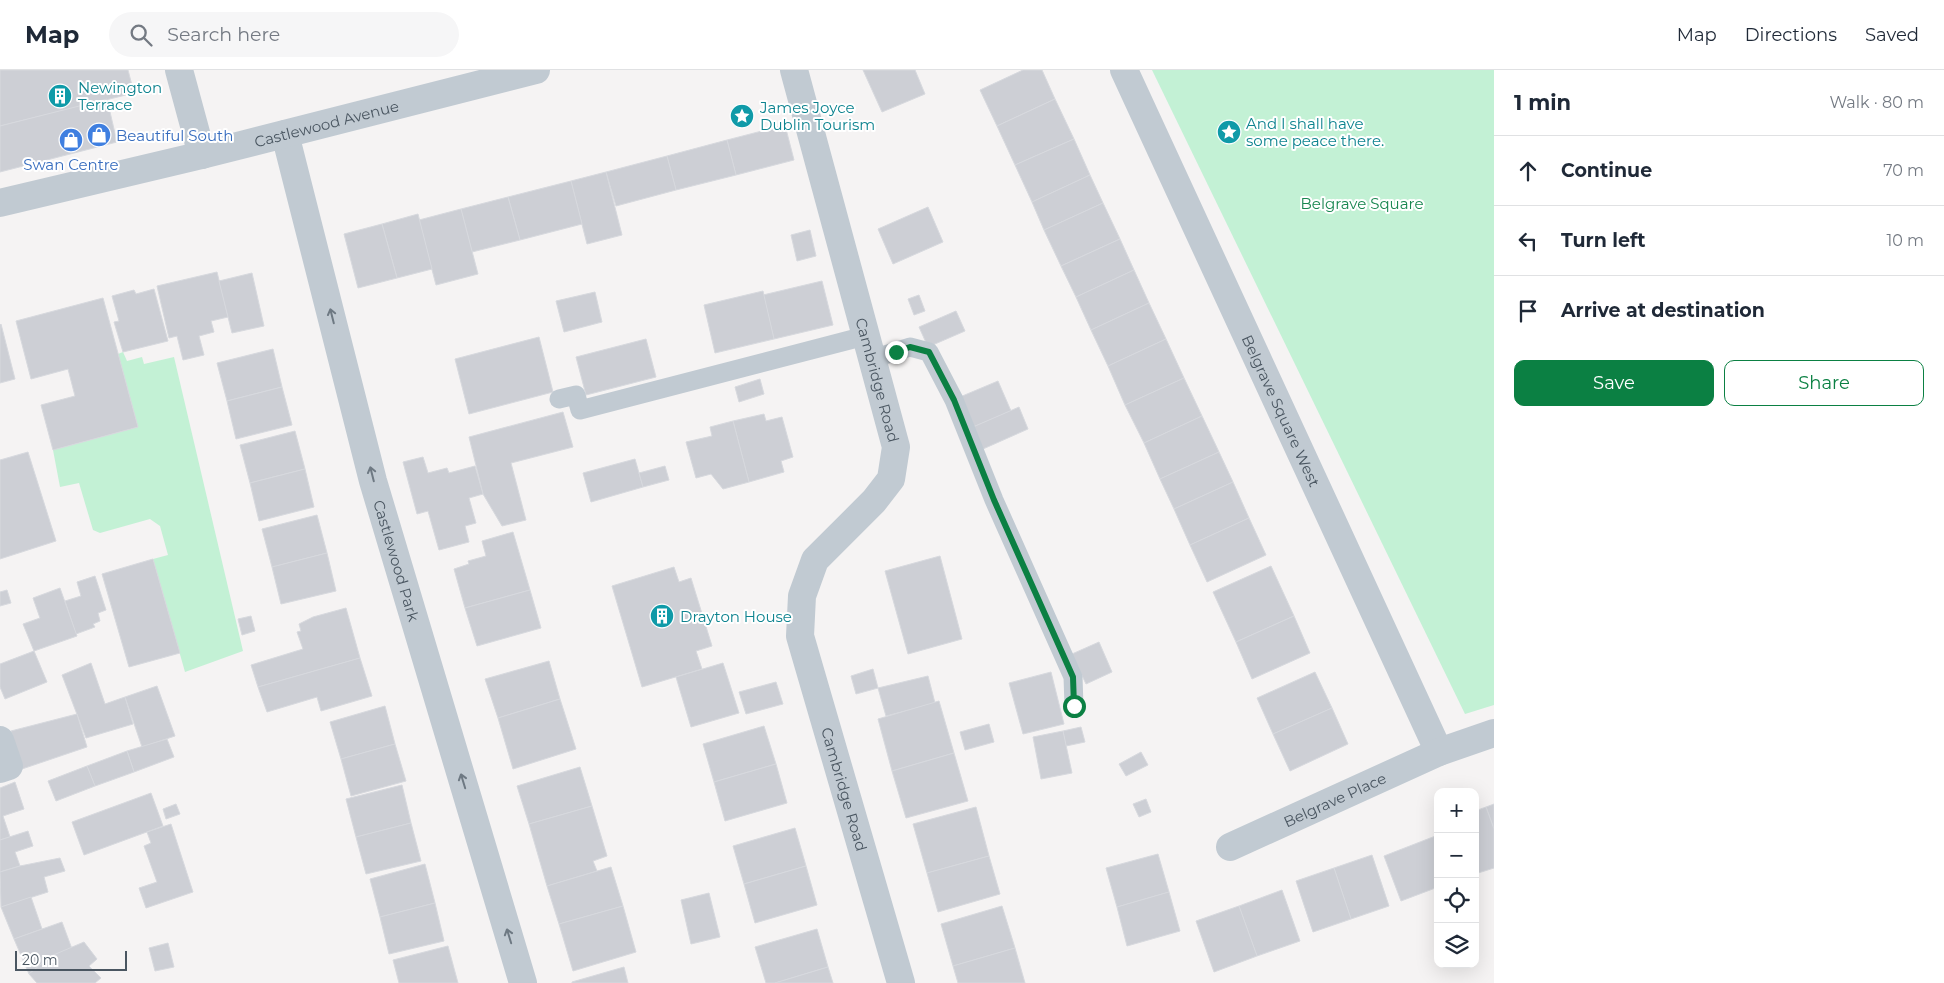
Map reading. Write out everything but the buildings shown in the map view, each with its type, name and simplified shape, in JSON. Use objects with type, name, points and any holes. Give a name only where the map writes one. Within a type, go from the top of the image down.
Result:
[{"type":"street","points":[[179,70],[202,156]]},
{"type":"street","name":"Castlewood Avenue","points":[[0,203],[202,156],[536,70]]},
{"type":"street","name":"Cambridge Road","points":[[794,70],[896,447],[891,479],[874,501],[815,560],[802,596],[800,636],[901,983]]},
{"type":"street","name":"Belgrave Square West","points":[[1124,70],[1439,752]]},
{"type":"street","name":"Castlewood Park","points":[[285,134],[373,480],[523,983]]},
{"type":"street","name":"Belgrave Place","points":[[1230,847],[1439,752],[1494,733]]},
{"type":"street","points":[[0,740],[9,766],[0,769]]},
{"type":"lane","points":[[559,399],[576,395],[580,410],[869,347],[910,347],[929,352],[954,400],[994,500],[1073,677],[1074,706]]},
{"type":"green space","name":"Belgrave Square","points":[[1152,70],[1494,70],[1494,705],[1465,714]]},
{"type":"green space","points":[[123,352],[127,361],[142,357],[144,364],[174,357],[243,651],[185,672],[153,559],[168,555],[160,526],[150,519],[100,533],[93,530],[79,483],[60,487],[53,450],[138,427],[118,354]]},
{"type":"place","name":"Newington Terrace","points":[[60,96]]},
{"type":"place","name":"James Joyce Dublin Tourism","points":[[742,116]]},
{"type":"place","name":"And I shall have some peace there.","points":[[1229,132]]},
{"type":"place","name":"Beautiful South","points":[[99,135]]},
{"type":"place","name":"Swan Centre","points":[[71,140]]},
{"type":"place","name":"Drayton House","points":[[662,616]]},
{"type":"route","points":[[896,352],[910,347],[929,352],[954,400],[994,500],[1073,677],[1074,706]]}]
